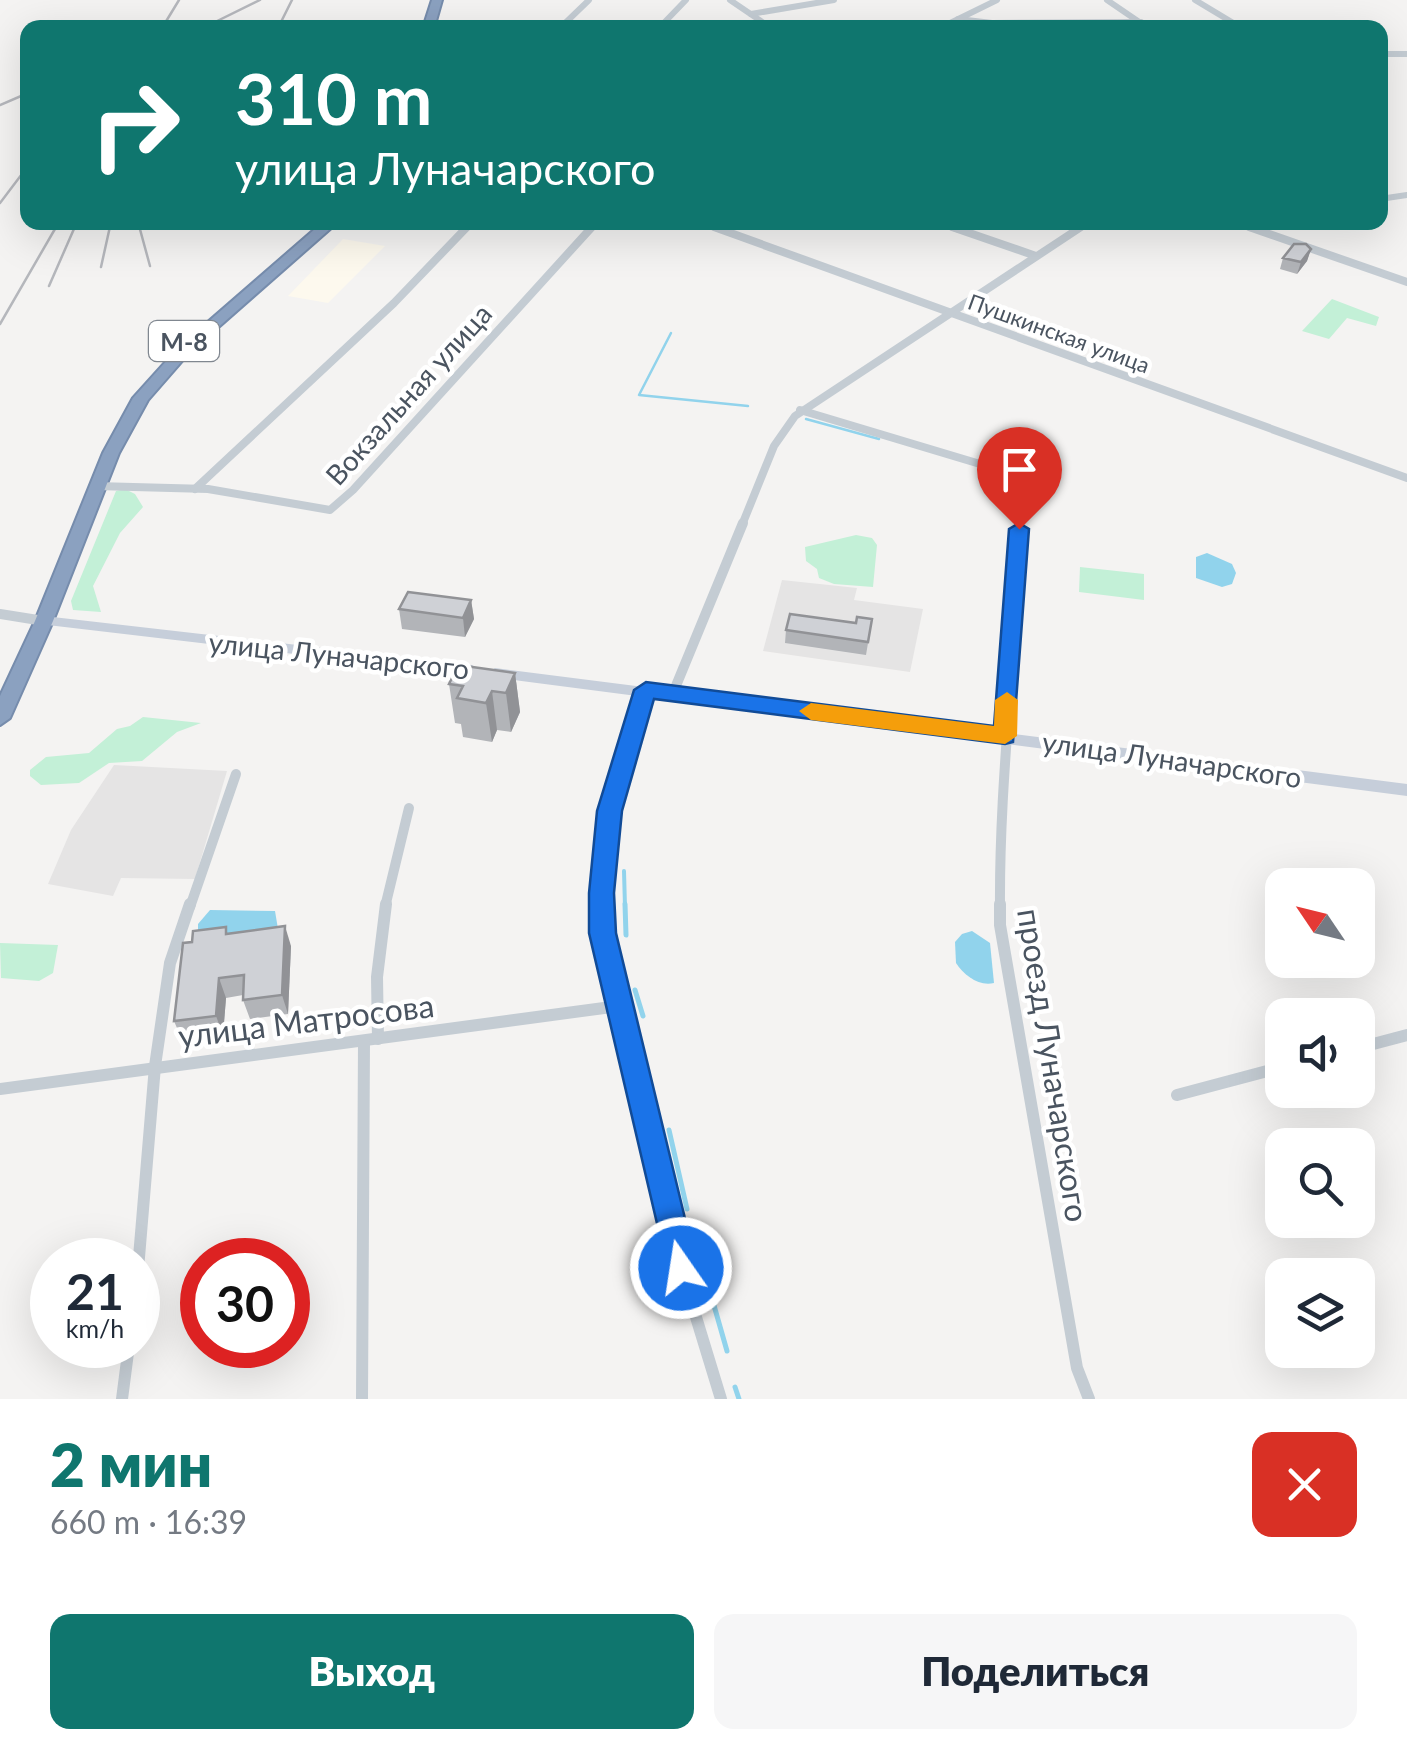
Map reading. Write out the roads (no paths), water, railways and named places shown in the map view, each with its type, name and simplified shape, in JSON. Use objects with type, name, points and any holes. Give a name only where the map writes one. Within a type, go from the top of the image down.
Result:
[{"type":"highway","name":"М-8","points":[[0,718],[104,443],[141,384],[190,335],[313,230]]},
{"type":"highway","name":"М-8","points":[[0,689],[38,620],[124,424],[160,374],[323,230]]},
{"type":"street","points":[[568,20],[589,0]]},
{"type":"street","points":[[667,20],[686,0]]},
{"type":"street","points":[[730,0],[760,20]]},
{"type":"street","points":[[751,14],[834,0]]},
{"type":"street","points":[[958,19],[998,0]]},
{"type":"street","points":[[1108,0],[1137,20]]},
{"type":"street","points":[[1195,0],[1229,20]]},
{"type":"street","points":[[958,19],[965,20]]},
{"type":"street","points":[[194,490],[394,302],[464,230]]},
{"type":"street","name":"Вокзальная улица","points":[[96,486],[208,489],[323,510],[337,506],[590,230]]},
{"type":"street","name":"Пушкинская улица","points":[[720,230],[1407,478]]},
{"type":"street","points":[[960,230],[1036,256]]},
{"type":"street","points":[[673,693],[774,446],[800,410],[912,342],[1077,230]]},
{"type":"street","points":[[1256,230],[1407,282]]},
{"type":"street","name":"проезд Луначарского","points":[[800,410],[1020,476],[1018,588],[999,812],[1000,925],[1077,1368],[1089,1399]]},
{"type":"street","points":[[0,614],[38,620]]},
{"type":"street","name":"улица Луначарского","points":[[38,620],[673,693],[1407,790]]},
{"type":"street","points":[[646,690],[610,811],[602,933],[681,1268],[722,1399]]},
{"type":"street","points":[[141,1238],[155,1066],[175,944],[236,774]]},
{"type":"street","points":[[362,1399],[374,978],[378,930],[409,808]]},
{"type":"street","name":"улица Матросова","points":[[0,1090],[619,1006]]},
{"type":"street","points":[[1375,1043],[1407,1035]]},
{"type":"street","points":[[1177,1095],[1265,1072]]},
{"type":"street","points":[[122,1399],[125,1368]]},
{"type":"water","points":[[1207,553],[1232,564],[1236,573],[1232,584],[1222,587],[1196,578],[1196,557]]},
{"type":"water","points":[[210,910],[275,911],[278,929],[198,938],[198,924]]},
{"type":"water","points":[[972,931],[990,943],[994,983],[972,979],[956,963],[955,942]]},
{"type":"waterway","points":[[671,333],[639,395],[748,406]]},
{"type":"waterway","points":[[806,419],[879,439]]},
{"type":"waterway","points":[[624,871],[625,907]]},
{"type":"waterway","points":[[625,904],[626,935]]},
{"type":"waterway","points":[[635,990],[643,1016]]},
{"type":"waterway","points":[[669,1130],[687,1209]]},
{"type":"waterway","points":[[705,1274],[727,1351]]},
{"type":"waterway","points":[[735,1387],[739,1399]]},
{"type":"railway","points":[[167,20],[179,0]]},
{"type":"railway","points":[[219,20],[260,0]]},
{"type":"railway","points":[[282,20],[292,0]]},
{"type":"railway","points":[[0,105],[20,96]]},
{"type":"railway","points":[[0,203],[20,177]]},
{"type":"railway","points":[[0,324],[54,230]]},
{"type":"railway","points":[[49,286],[74,230]]},
{"type":"railway","points":[[101,267],[109,230]]},
{"type":"railway","points":[[140,230],[150,266]]}]
